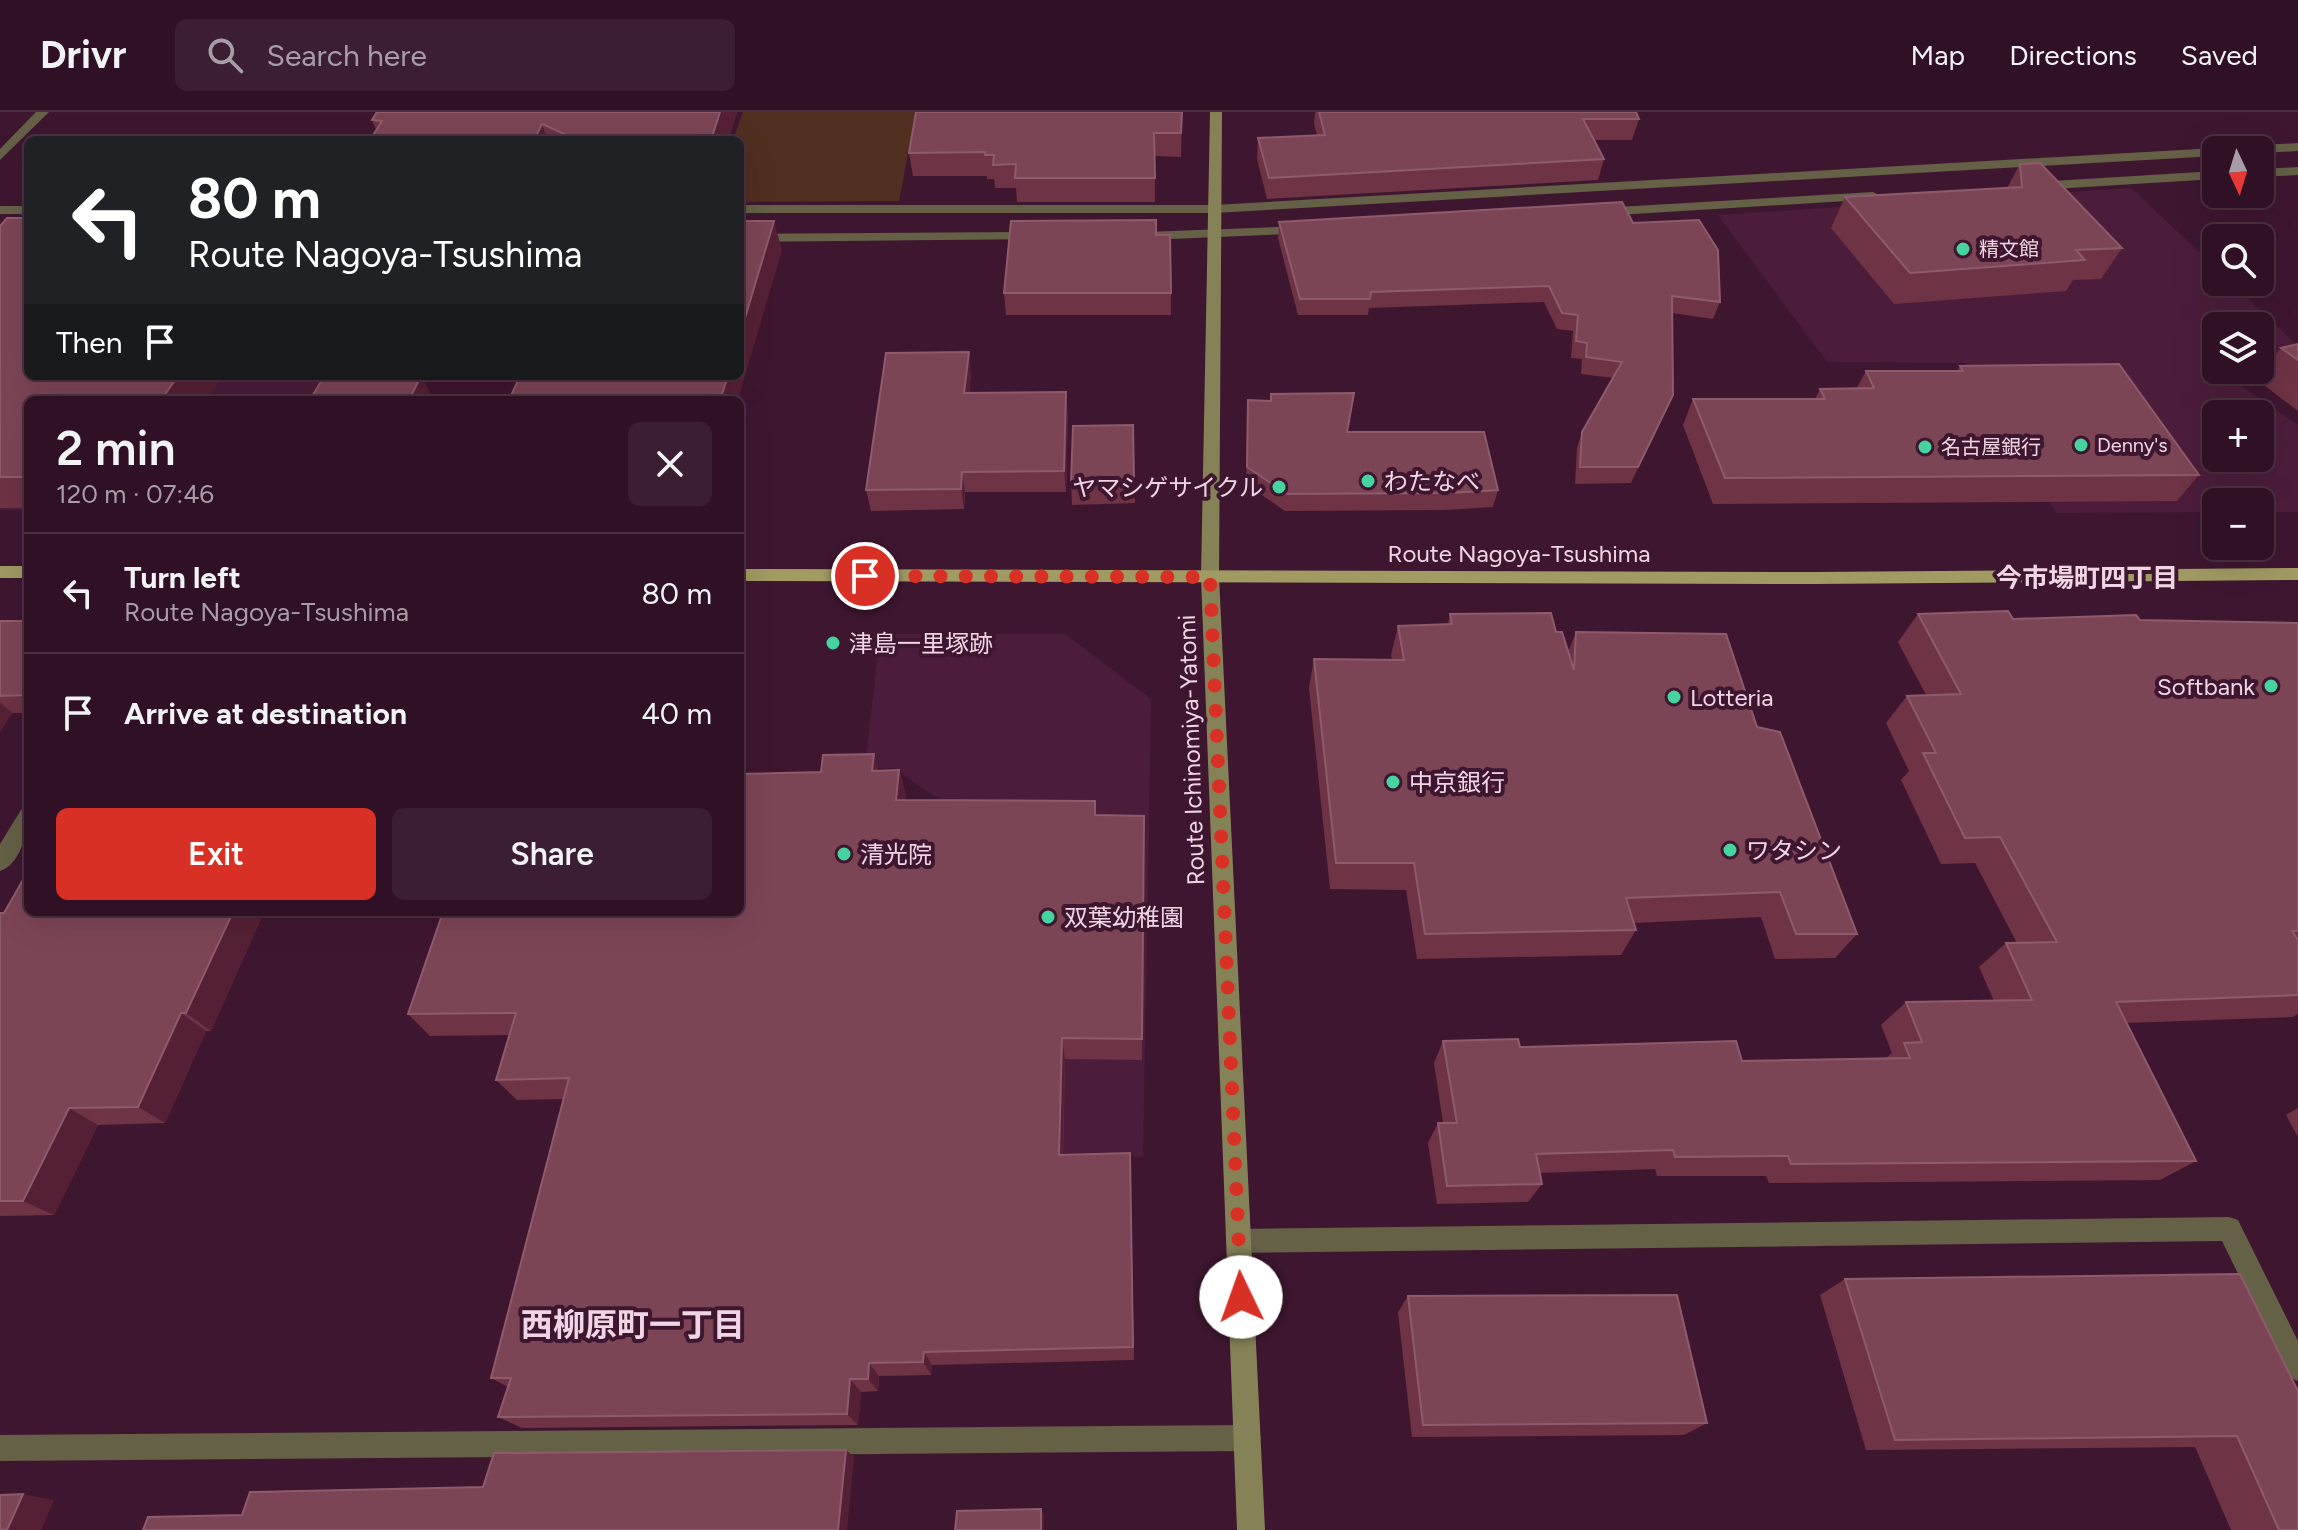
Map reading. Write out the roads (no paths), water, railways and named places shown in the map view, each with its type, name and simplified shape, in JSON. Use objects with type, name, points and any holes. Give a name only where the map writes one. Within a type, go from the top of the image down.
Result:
[{"type":"main road","name":"Route Ichinomiya-Yatomi","points":[[1216,112],[1210,577],[1251,1530]]},
{"type":"main road","points":[[0,572],[24,572]]},
{"type":"main road","name":"Route Nagoya-Tsushima","points":[[744,575],[1813,578],[2298,574]]},
{"type":"street","points":[[0,156],[43,112]]},
{"type":"street","points":[[2274,148],[2298,147]]},
{"type":"street","points":[[744,209],[1214,209],[2202,153]]},
{"type":"street","points":[[2274,172],[2298,171]]},
{"type":"street","points":[[2025,187],[2202,176]]},
{"type":"street","points":[[1580,213],[1882,195]]},
{"type":"street","points":[[0,210],[24,210]]},
{"type":"street","points":[[1135,236],[1325,229]]},
{"type":"street","points":[[744,238],[1056,236]]},
{"type":"street","points":[[0,862],[24,823]]},
{"type":"street","points":[[1238,1241],[2229,1229],[2298,1368]]},
{"type":"street","points":[[0,1448],[1248,1438]]},
{"type":"place","name":"精文館","points":[[1963,249]]},
{"type":"place","name":"Denny's","points":[[2081,445]]},
{"type":"place","name":"名古屋銀行","points":[[1925,447]]},
{"type":"place","name":"わたなべ","points":[[1368,481]]},
{"type":"place","name":"ヤマシゲサイクル","points":[[1279,487]]},
{"type":"place","name":"津島一里塚跡","points":[[833,643]]},
{"type":"place","name":"Softbank","points":[[2271,686]]},
{"type":"place","name":"Lotteria","points":[[1674,697]]},
{"type":"place","name":"中京銀行","points":[[1393,782]]},
{"type":"place","name":"ワタシン","points":[[1730,850]]},
{"type":"place","name":"清光院","points":[[844,854]]},
{"type":"place","name":"双葉幼稚園","points":[[1048,917]]},
{"type":"district","name":"今市場町四丁目","points":[[2087,578]]},
{"type":"district","name":"西柳原町一丁目","points":[[633,1325]]}]
